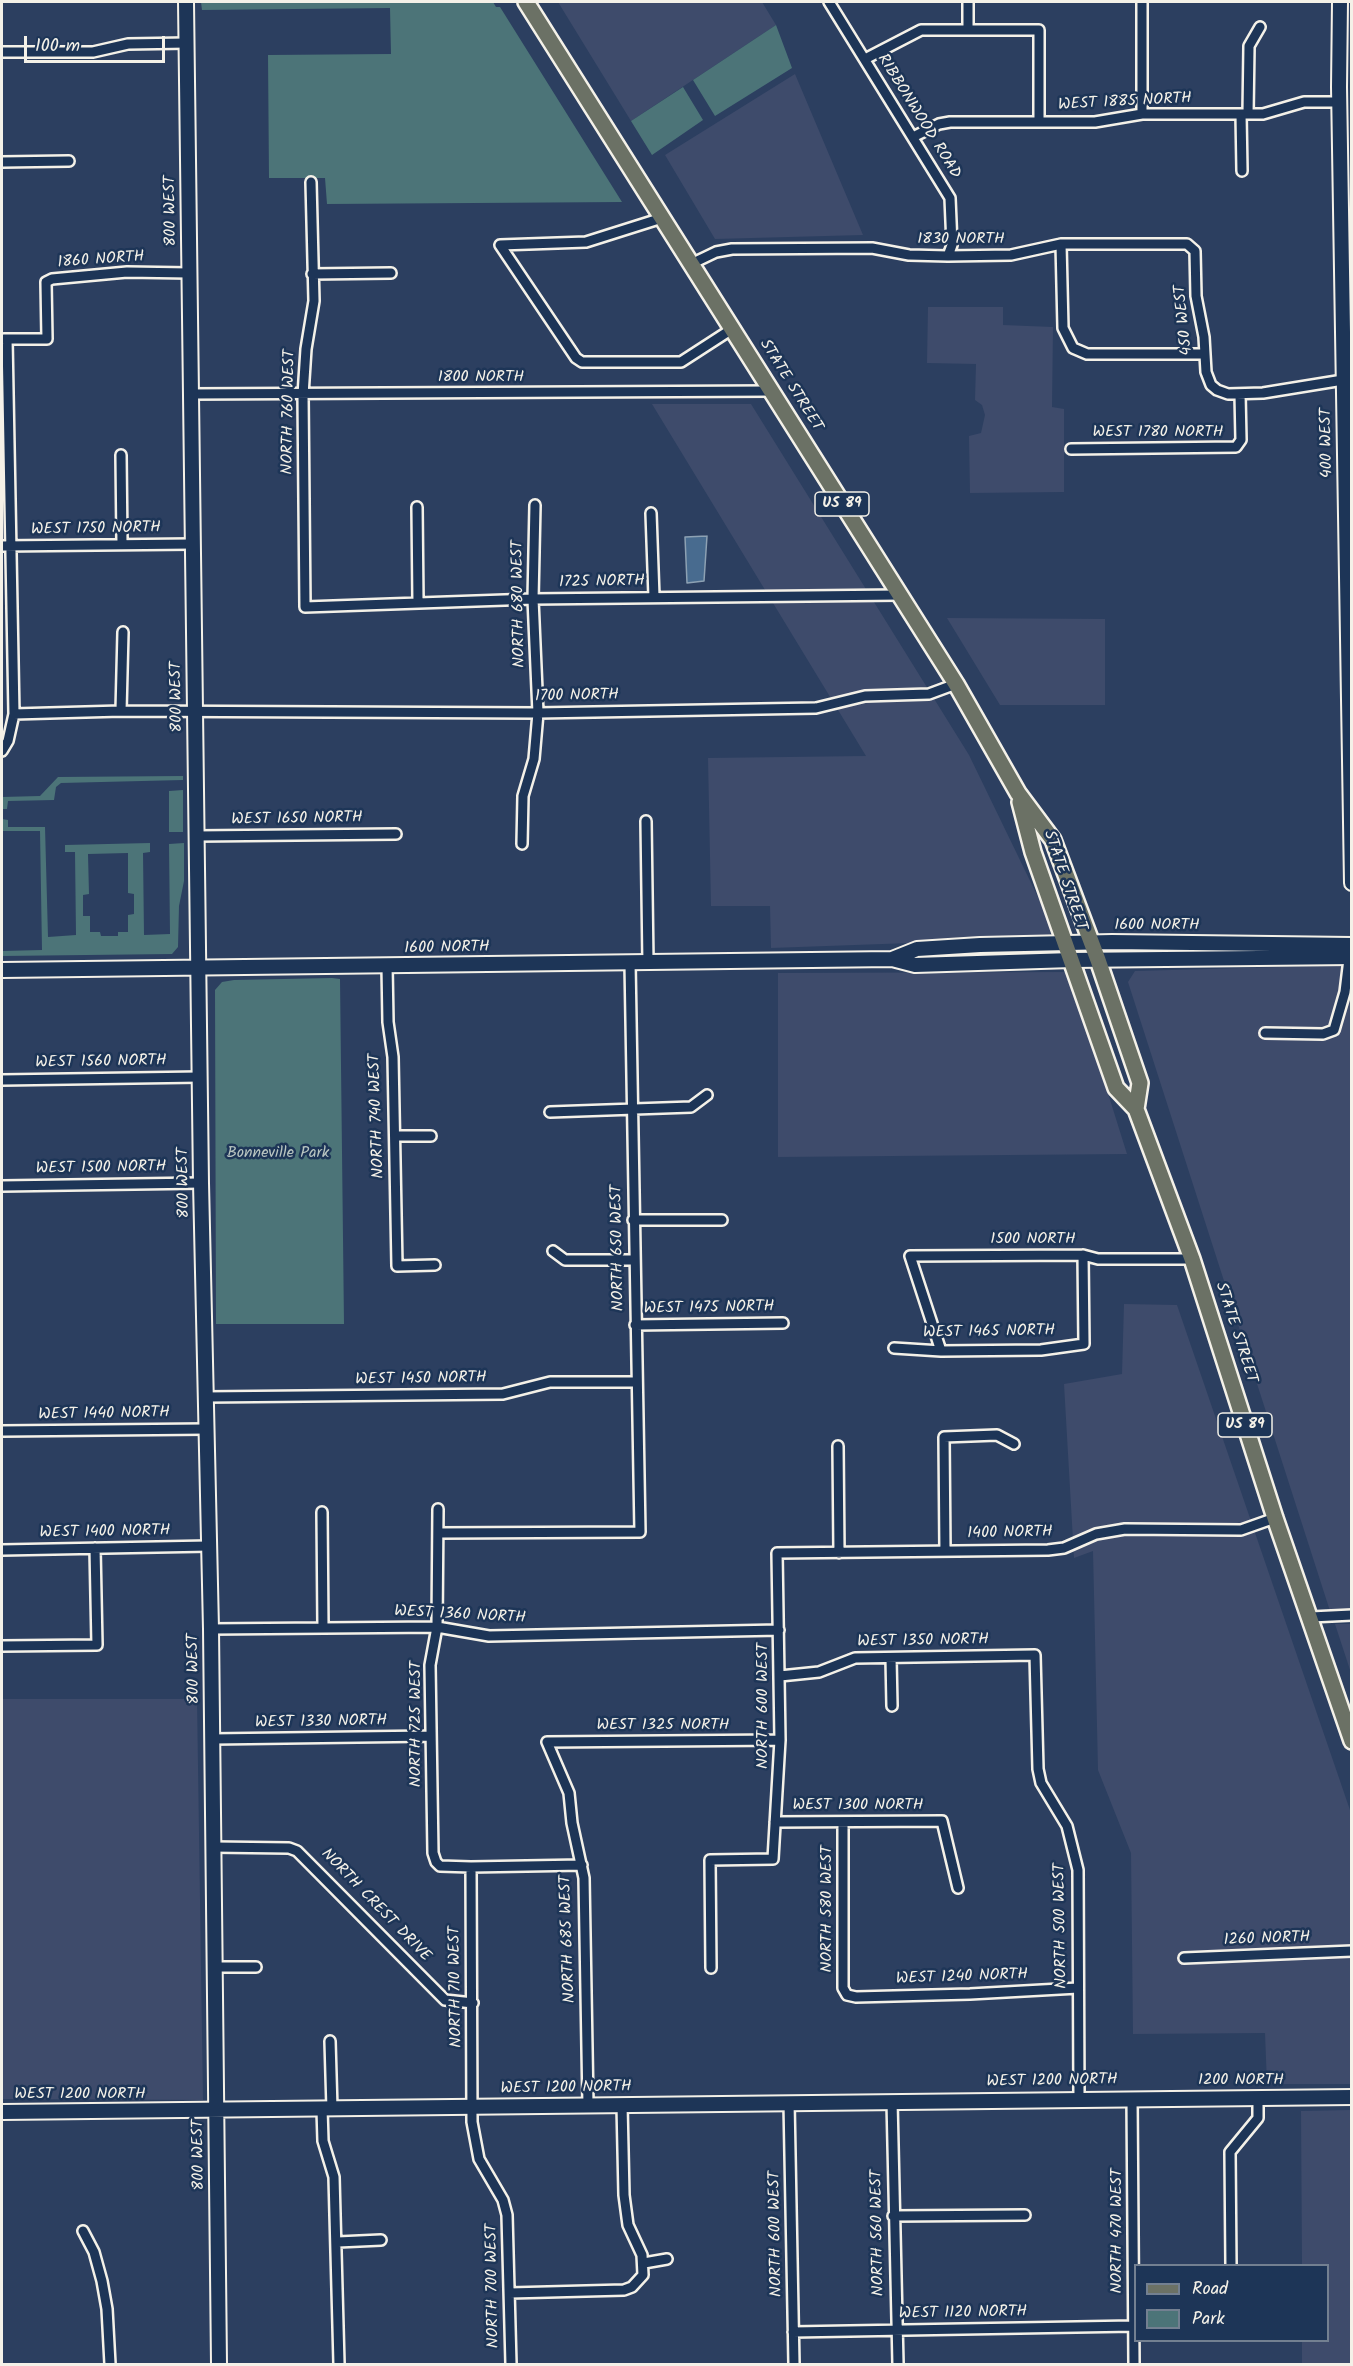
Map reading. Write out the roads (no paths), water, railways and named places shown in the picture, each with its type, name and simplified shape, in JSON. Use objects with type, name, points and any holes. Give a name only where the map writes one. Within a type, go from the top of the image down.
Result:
[{"type":"main road","name":"STATE STREET","points":[[526,2],[956,684],[1018,793],[1053,840],[1092,943],[1140,1083],[1136,1109]]},
{"type":"main road","name":"STATE STREET","points":[[1018,793],[1033,852],[1116,1088],[1136,1109],[1192,1259],[1275,1518],[1352,1741]]},
{"type":"street","name":"800 WEST","points":[[186,2],[201,1183],[212,1629],[219,2364]]},
{"type":"street","name":"RIBBONWOOD ROAD","points":[[829,2],[950,198],[952,245],[948,256]]},
{"type":"street","points":[[968,2],[969,30]]},
{"type":"street","points":[[1142,2],[1142,114]]},
{"type":"street","name":"400 WEST","points":[[1340,2],[1344,98],[1343,380],[1348,421],[1352,883]]},
{"type":"street","points":[[1242,171],[1250,46],[1260,27]]},
{"type":"street","points":[[865,59],[921,30],[1039,30],[1039,121]]},
{"type":"street","points":[[2,52],[93,52],[128,44],[187,43]]},
{"type":"street","name":"WEST 1885 NORTH","points":[[913,137],[939,124],[950,122],[1095,122],[1142,114],[1263,114],[1304,102],[1344,98]]},
{"type":"street","points":[[2,162],[69,161]]},
{"type":"street","name":"NORTH 760 WEST","points":[[305,607],[303,394],[306,349],[314,301],[311,182]]},
{"type":"street","points":[[662,218],[586,242],[500,245],[576,358],[582,362],[681,362],[732,328]]},
{"type":"street","name":"1830 NORTH","points":[[691,264],[716,252],[732,249],[872,248],[909,255],[948,256],[1011,255],[1061,244],[1180,243],[1191,245],[1195,251]]},
{"type":"street","points":[[1061,244],[1063,328],[1070,344],[1079,352],[1107,355],[1204,354]]},
{"type":"street","name":"450 WEST","points":[[1195,251],[1196,296],[1211,385],[1228,394],[1240,394]]},
{"type":"street","name":"1860 NORTH","points":[[4,339],[47,339],[46,282],[52,279],[127,272],[189,273]]},
{"type":"street","points":[[312,274],[391,273]]},
{"type":"street","points":[[2,751],[8,741],[14,714],[13,653],[6,546],[4,339]]},
{"type":"street","points":[[1240,394],[1263,393],[1343,380]]},
{"type":"street","name":"1800 NORTH","points":[[190,394],[772,391]]},
{"type":"street","name":"WEST 1780 NORTH","points":[[1071,449],[1231,448],[1239,444],[1241,440],[1240,394]]},
{"type":"street","points":[[122,455],[122,544]]},
{"type":"street","name":"NORTH 680 WEST","points":[[522,844],[523,796],[534,759],[538,713],[533,599],[535,505]]},
{"type":"street","points":[[417,507],[418,602]]},
{"type":"street","points":[[651,513],[654,597]]},
{"type":"street","name":"WEST 1750 NORTH","points":[[6,546],[192,544]]},
{"type":"street","name":"1725 NORTH","points":[[305,607],[533,599],[899,595]]},
{"type":"street","points":[[121,711],[123,632]]},
{"type":"street","points":[[2,653],[13,653]]},
{"type":"street","name":"1700 NORTH","points":[[14,714],[121,711],[538,713],[816,708],[865,696],[929,693],[956,684]]},
{"type":"street","points":[[646,821],[648,963]]},
{"type":"street","name":"WEST 1650 NORTH","points":[[198,836],[396,834]]},
{"type":"street","name":"1600 NORTH","points":[[892,958],[917,949],[1066,943],[1351,949]]},
{"type":"street","points":[[1266,1033],[1323,1034],[1334,1030],[1345,992],[1351,949]]},
{"type":"street","name":"1600 NORTH","points":[[2,970],[892,958],[915,965],[1351,949]]},
{"type":"street","name":"NORTH 650 WEST","points":[[439,1533],[640,1532],[630,963]]},
{"type":"street","name":"NORTH 740 WEST","points":[[387,966],[395,1136],[397,1266],[435,1265]]},
{"type":"street","name":"WEST 1560 NORTH","points":[[2,1080],[200,1077]]},
{"type":"street","points":[[550,1112],[691,1107],[707,1095]]},
{"type":"street","points":[[395,1136],[431,1136]]},
{"type":"street","name":"WEST 1500 NORTH","points":[[2,1186],[201,1183]]},
{"type":"street","points":[[633,1220],[722,1220]]},
{"type":"street","points":[[553,1251],[565,1260],[634,1260]]},
{"type":"street","name":"1500 NORTH","points":[[941,1351],[910,1256],[1083,1255],[1098,1259],[1192,1259]]},
{"type":"street","name":"WEST 1465 NORTH","points":[[894,1348],[941,1351],[1041,1350],[1084,1344],[1083,1255]]},
{"type":"street","name":"WEST 1475 NORTH","points":[[635,1325],[783,1323]]},
{"type":"street","name":"WEST 1450 NORTH","points":[[206,1397],[503,1394],[550,1382],[636,1382]]},
{"type":"street","name":"WEST 1440 NORTH","points":[[2,1431],[206,1429]]},
{"type":"street","points":[[945,1551],[944,1437],[997,1435],[1014,1444]]},
{"type":"street","points":[[838,1446],[839,1553]]},
{"type":"street","name":"NORTH 725 WEST","points":[[438,1509],[437,1627],[430,1665],[433,1853],[440,1866],[471,1867]]},
{"type":"street","points":[[322,1512],[323,1628]]},
{"type":"street","name":"1400 NORTH","points":[[777,1553],[1048,1550],[1064,1548],[1096,1534],[1125,1529],[1241,1530],[1275,1518]]},
{"type":"street","name":"WEST 1400 NORTH","points":[[2,1550],[209,1546]]},
{"type":"street","points":[[2,1646],[97,1645],[95,1548]]},
{"type":"street","name":"NORTH 600 WEST","points":[[711,1968],[710,1860],[773,1859],[780,1740],[777,1553]]},
{"type":"street","points":[[1311,1617],[1352,1615]]},
{"type":"street","name":"WEST 1360 NORTH","points":[[212,1629],[437,1627],[489,1636],[779,1630]]},
{"type":"street","name":"WEST 1350 NORTH","points":[[780,1676],[819,1672],[855,1658],[1035,1655]]},
{"type":"street","name":"NORTH 500 WEST","points":[[1035,1655],[1038,1769],[1041,1783],[1067,1826],[1077,1862],[1079,2098]]},
{"type":"street","points":[[891,1658],[892,1706]]},
{"type":"street","name":"WEST 1330 NORTH","points":[[213,1739],[430,1736]]},
{"type":"street","name":"WEST 1325 NORTH","points":[[547,1742],[780,1740]]},
{"type":"street","name":"NORTH 685 WEST","points":[[547,1742],[568,1793],[582,1865],[588,2105]]},
{"type":"street","name":"WEST 1300 NORTH","points":[[775,1822],[942,1821],[958,1888]]},
{"type":"street","name":"NORTH 580 WEST","points":[[843,1822],[843,1988],[847,1995]]},
{"type":"street","name":"NORTH CREST DRIVE","points":[[213,1847],[289,1848],[297,1851],[445,2000],[473,2003]]},
{"type":"street","points":[[471,1867],[582,1865]]},
{"type":"street","name":"NORTH 710 WEST","points":[[471,1867],[473,2107]]},
{"type":"street","name":"1260 NORTH","points":[[1184,1958],[1352,1951]]},
{"type":"street","points":[[216,1967],[256,1967]]},
{"type":"street","name":"WEST 1240 NORTH","points":[[847,1995],[959,1994],[1078,1988]]},
{"type":"street","points":[[330,2041],[323,2141],[334,2177],[338,2242],[339,2364]]},
{"type":"street","name":"1200 NORTH","points":[[1132,2098],[1352,2097]]},
{"type":"street","name":"WEST 1200 NORTH","points":[[2,2112],[1132,2098]]},
{"type":"street","name":"NORTH 470 WEST","points":[[1132,2098],[1134,2364]]},
{"type":"street","points":[[1231,2264],[1230,2152],[1258,2118],[1258,2098]]},
{"type":"street","name":"NORTH 560 WEST","points":[[892,2101],[898,2364]]},
{"type":"street","name":"NORTH 600 WEST","points":[[789,2102],[794,2364]]},
{"type":"street","points":[[510,2293],[624,2290],[640,2281],[644,2263],[628,2225],[622,2105]]},
{"type":"street","name":"NORTH 700 WEST","points":[[473,2107],[477,2151],[503,2200],[507,2215],[511,2364]]},
{"type":"street","points":[[893,2216],[1025,2215]]},
{"type":"street","points":[[83,2231],[96,2257],[102,2281],[107,2308],[110,2364]]},
{"type":"street","points":[[338,2242],[381,2240]]},
{"type":"street","points":[[644,2263],[667,2259]]},
{"type":"street","name":"WEST 1120 NORTH","points":[[793,2332],[1133,2326]]},
{"type":"park label","name":"Bonneville Park","points":[[278,1154]]}]
